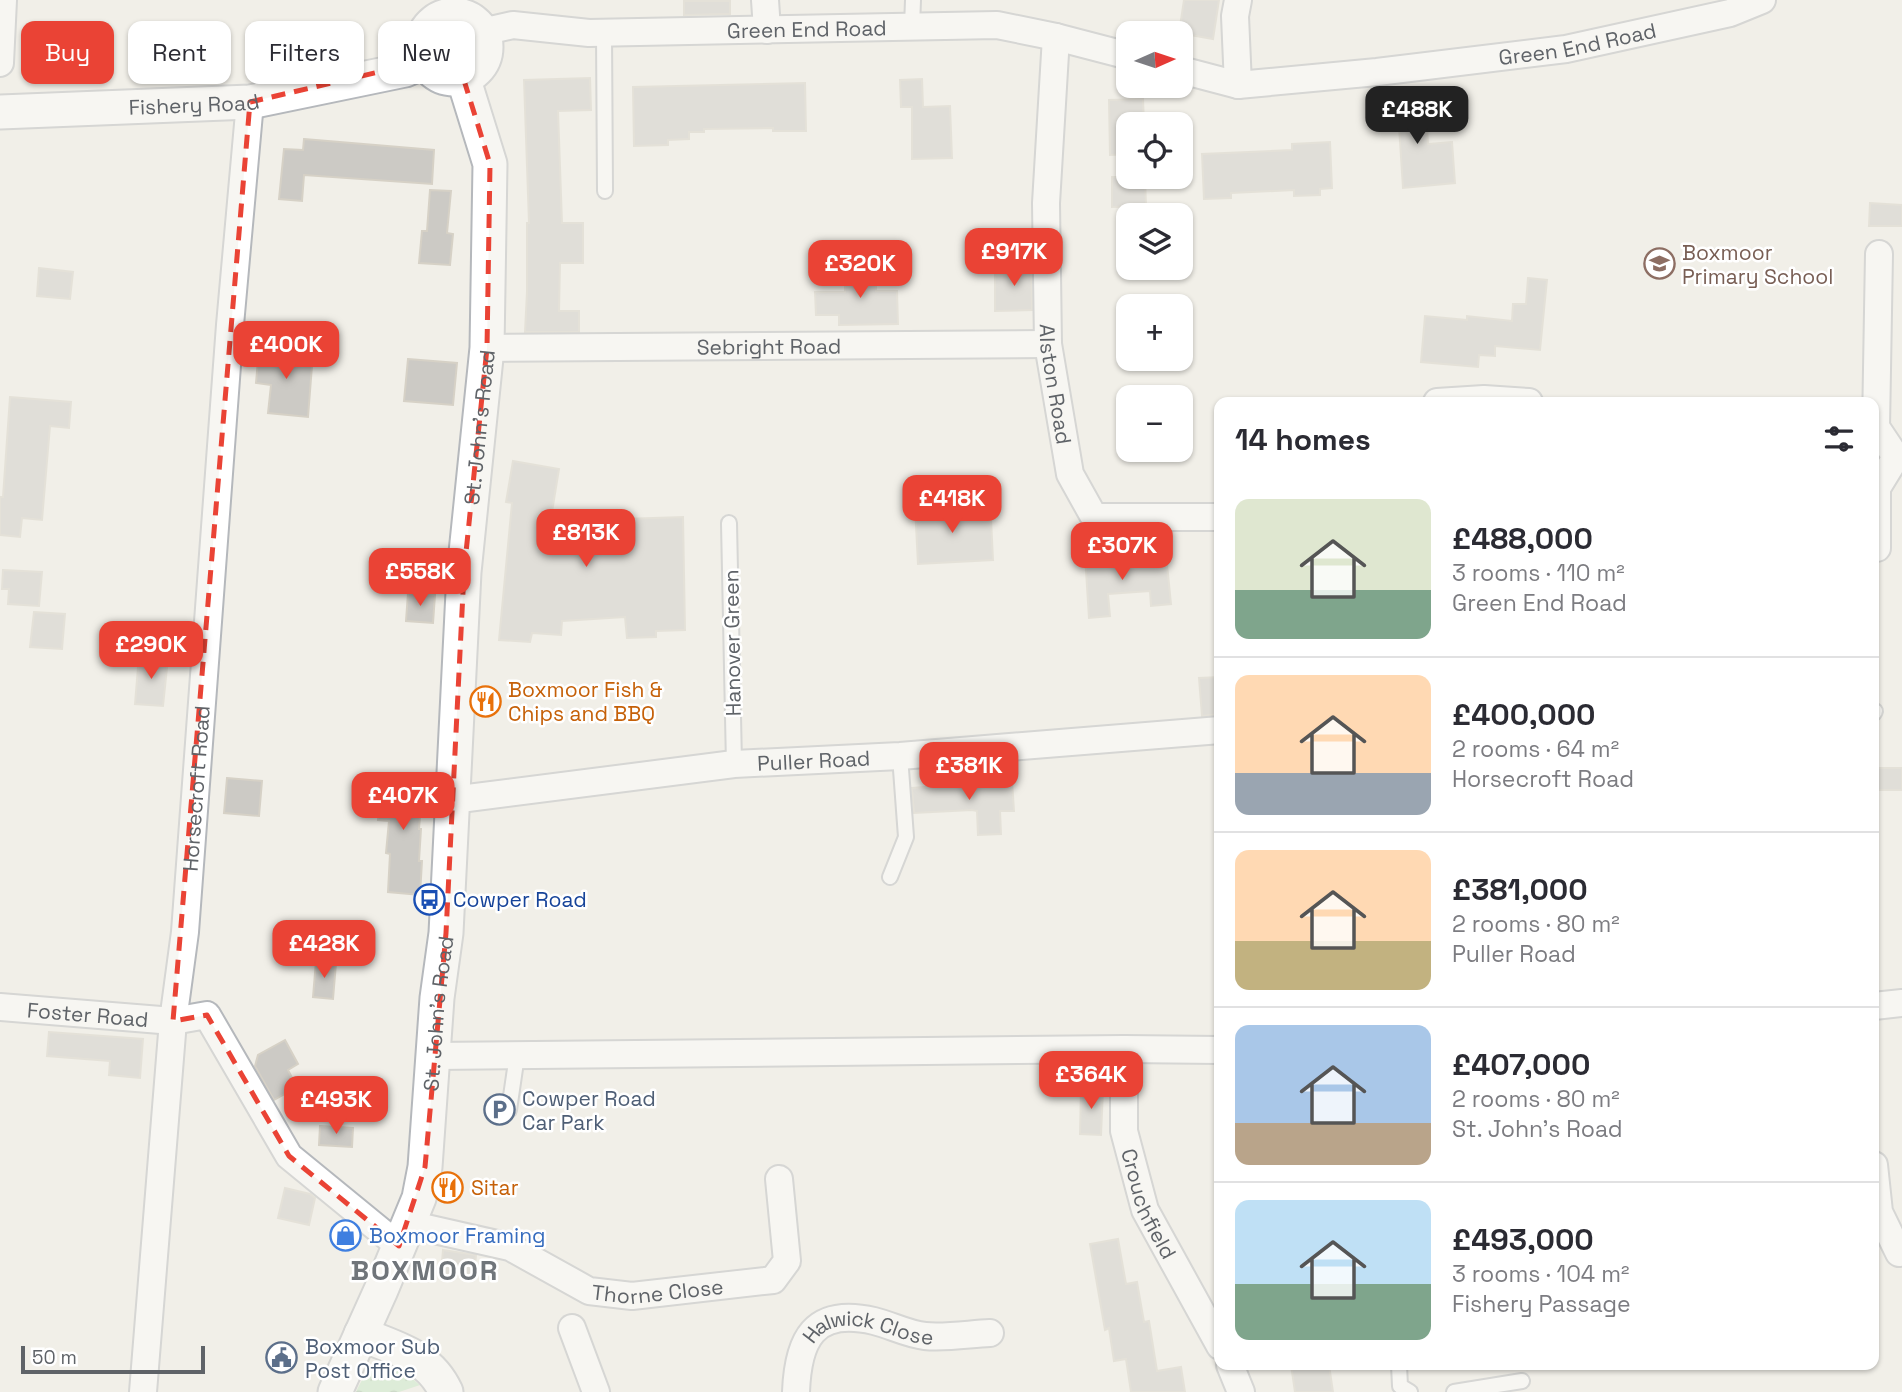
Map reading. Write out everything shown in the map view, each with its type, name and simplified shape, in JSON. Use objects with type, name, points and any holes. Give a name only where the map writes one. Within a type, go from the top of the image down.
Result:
[{"type":"street","points":[[0,63],[3,0]]},
{"type":"street","points":[[765,0],[767,30]]},
{"type":"street","points":[[1238,0],[1235,16],[1238,85]]},
{"type":"street","name":"Green End Road","points":[[1194,73],[1238,85],[1377,72],[1566,49],[1730,13],[1762,0]]},
{"type":"street","points":[[437,9],[459,15],[476,24],[482,32],[486,50],[484,59],[475,70]]},
{"type":"street","name":"Green End Road","points":[[482,32],[513,24],[589,33],[997,25],[1116,53]]},
{"type":"street","name":"Alston Road","points":[[1056,37],[1046,203],[1048,344],[1070,474],[1094,517],[1214,517]]},
{"type":"street","name":"Fishery Road","points":[[0,112],[250,102],[378,75]]},
{"type":"street","name":"St. John's Road","points":[[335,1392],[419,1198],[425,1167],[437,998],[446,933],[464,572],[488,348],[490,164],[465,84]]},
{"type":"street","name":"Horsecroft Road","points":[[143,1392],[173,1021],[185,932],[230,325],[250,102]]},
{"type":"street","points":[[1877,397],[1879,254]]},
{"type":"street","name":"Sebright Road","points":[[488,348],[1048,344]]},
{"type":"street","points":[[1879,431],[1899,458],[1879,485]]},
{"type":"street","name":"Puller Road","points":[[452,800],[734,764],[901,755],[1214,730]]},
{"type":"street","points":[[1879,1005],[1902,1003]]},
{"type":"street","name":"Foster Road","points":[[0,1007],[173,1021],[207,1015],[289,1156],[404,1235]]},
{"type":"street","name":"Crouchfield","points":[[1124,1049],[1124,1131],[1145,1210],[1214,1335]]},
{"type":"street","points":[[434,1056],[1214,1050]]},
{"type":"street","name":"Thorne Close","points":[[404,1235],[510,1247],[589,1292],[632,1296],[773,1280],[787,1261],[779,1179]]},
{"type":"street","points":[[1879,1212],[1899,1253]]},
{"type":"street","name":"Halwick Close","points":[[796,1392],[800,1353],[806,1339],[817,1328],[834,1320],[853,1318],[875,1321],[925,1336],[990,1333]]},
{"type":"street","points":[[572,1328],[596,1392]]},
{"type":"street","points":[[361,1334],[425,1362],[440,1379],[446,1392]]},
{"type":"street","points":[[1232,1370],[1241,1392]]},
{"type":"lane","points":[[912,27],[913,0]]},
{"type":"lane","points":[[604,33],[605,191]]},
{"type":"lane","name":"Hanover Green","points":[[729,523],[734,764]]},
{"type":"lane","points":[[890,877],[906,837],[901,755]]},
{"type":"lane","points":[[509,1110],[517,1055]]},
{"type":"lane","points":[[1399,1370],[1401,1386],[1410,1392]]},
{"type":"lane","points":[[1454,1392],[1521,1381]]},
{"type":"highlighted area","points":[[426,61],[442,76],[463,77],[490,164],[487,348],[464,572],[446,933],[425,1167],[399,1246],[289,1156],[207,1015],[173,1021],[250,102]]},
{"type":"green space","points":[[386,1366],[400,1369],[420,1385],[399,1392],[356,1392],[367,1374]]},
{"type":"building","points":[[1184,0],[1219,0],[1213,39],[1194,36],[1194,21],[1181,21]]},
{"type":"building","points":[[684,1],[730,1],[730,14],[684,15]]},
{"type":"building","points":[[590,78],[591,110],[558,111],[562,223],[583,223],[583,263],[560,263],[559,311],[579,311],[579,332],[525,332],[529,223],[524,80]]},
{"type":"building","points":[[922,79],[923,107],[950,106],[952,158],[912,159],[912,107],[901,107],[900,80]]},
{"type":"building","points":[[805,83],[806,131],[773,131],[773,128],[704,129],[704,132],[689,132],[689,139],[668,140],[668,145],[634,146],[633,87]]},
{"type":"building","points":[[1417,97],[1420,125],[1427,125],[1428,144],[1452,142],[1455,183],[1403,188],[1399,126],[1381,127],[1378,100]]},
{"type":"building","points":[[1143,99],[1144,112],[1116,112],[1116,155],[1110,155],[1109,100]]},
{"type":"building","points":[[304,139],[434,150],[432,184],[304,175],[302,201],[279,199],[284,149],[303,150]]},
{"type":"building","points":[[1330,142],[1332,188],[1320,189],[1320,195],[1294,196],[1294,190],[1231,193],[1231,198],[1204,199],[1202,154],[1292,150],[1292,144]]},
{"type":"building","points":[[1112,177],[1116,177],[1116,189],[1145,189],[1146,203],[1116,203],[1116,207],[1112,207]]},
{"type":"building","points":[[430,190],[451,191],[447,233],[453,234],[450,265],[419,263],[422,231],[427,231]]},
{"type":"building","points":[[1870,203],[1902,205],[1902,226],[1869,226]]},
{"type":"building","points":[[1031,262],[1032,310],[995,311],[995,275],[1007,275],[1006,263]]},
{"type":"building","points":[[845,266],[876,266],[876,291],[897,291],[898,324],[839,325],[839,315],[816,315],[815,292],[845,292]]},
{"type":"building","points":[[39,268],[73,272],[70,299],[37,296]]},
{"type":"building","points":[[1528,278],[1547,280],[1540,350],[1495,346],[1495,356],[1479,355],[1478,367],[1421,362],[1425,316],[1467,320],[1467,316],[1512,321],[1513,304],[1526,304]]},
{"type":"building","points":[[259,349],[313,353],[308,417],[268,413],[271,385],[256,383]]},
{"type":"building","points":[[408,359],[457,363],[453,405],[404,401]]},
{"type":"building","points":[[10,397],[71,402],[69,428],[50,426],[42,520],[22,518],[20,537],[0,535],[0,497],[3,497]]},
{"type":"building","points":[[513,461],[559,469],[550,524],[569,525],[566,551],[624,550],[623,519],[683,517],[685,630],[656,631],[656,637],[627,638],[625,617],[562,621],[561,635],[532,633],[530,642],[499,640],[512,503],[506,502]]},
{"type":"building","points":[[972,503],[973,520],[991,519],[993,560],[918,564],[915,506]]},
{"type":"building","points":[[1121,552],[1122,569],[1167,564],[1171,604],[1151,606],[1150,591],[1108,594],[1110,616],[1089,618],[1085,555]]},
{"type":"building","points":[[3,570],[42,572],[39,606],[8,604],[9,589],[2,589]]},
{"type":"building","points":[[408,593],[435,595],[433,623],[406,621]]},
{"type":"building","points":[[34,612],[65,614],[62,649],[30,647]]},
{"type":"building","points":[[139,655],[168,658],[163,706],[135,704]]},
{"type":"building","points":[[1214,677],[1214,715],[1202,716],[1199,678]]},
{"type":"building","points":[[1879,768],[1902,768],[1902,790],[1879,790]]},
{"type":"building","points":[[382,776],[423,780],[419,829],[419,861],[422,861],[420,895],[388,892],[390,854],[386,853],[389,821],[378,820]]},
{"type":"building","points":[[227,778],[262,781],[259,816],[224,813]]},
{"type":"building","points":[[1012,781],[1014,811],[1000,811],[1001,834],[978,835],[977,811],[914,813],[912,788]]},
{"type":"building","points":[[316,961],[336,963],[333,999],[313,997]]},
{"type":"building","points":[[49,1032],[143,1039],[140,1078],[109,1075],[110,1061],[47,1056]]},
{"type":"building","points":[[285,1040],[298,1064],[288,1070],[297,1087],[274,1100],[255,1066],[258,1055]]},
{"type":"building","points":[[1081,1088],[1103,1089],[1101,1135],[1080,1134]]},
{"type":"building","points":[[320,1126],[353,1128],[352,1147],[319,1145]]},
{"type":"building","points":[[285,1188],[310,1194],[315,1198],[309,1225],[278,1218]]},
{"type":"building","points":[[1118,1239],[1126,1284],[1137,1282],[1144,1322],[1149,1321],[1157,1371],[1181,1367],[1185,1392],[1131,1392],[1126,1359],[1114,1361],[1109,1328],[1105,1330],[1090,1244]]},
{"type":"building","points":[[443,1250],[476,1255],[474,1277],[441,1274]]},
{"type":"building","points":[[1292,1370],[1330,1370],[1333,1392],[1295,1392]]},
{"type":"place","name":"Boxmoor Primary School","points":[[1659,264]]},
{"type":"place","name":"Boxmoor Fish & Chips and BBQ","points":[[485,701]]},
{"type":"place","name":"Cowper Road","points":[[430,899]]},
{"type":"place","name":"Cowper Road Car Park","points":[[499,1110]]},
{"type":"place","name":"Sitar","points":[[448,1187]]},
{"type":"place","name":"Boxmoor Framing","points":[[346,1235]]},
{"type":"place","name":"Boxmoor Sub Post Office","points":[[282,1358]]},
{"type":"district","name":"BOXMOOR","points":[[425,1270]]}]
